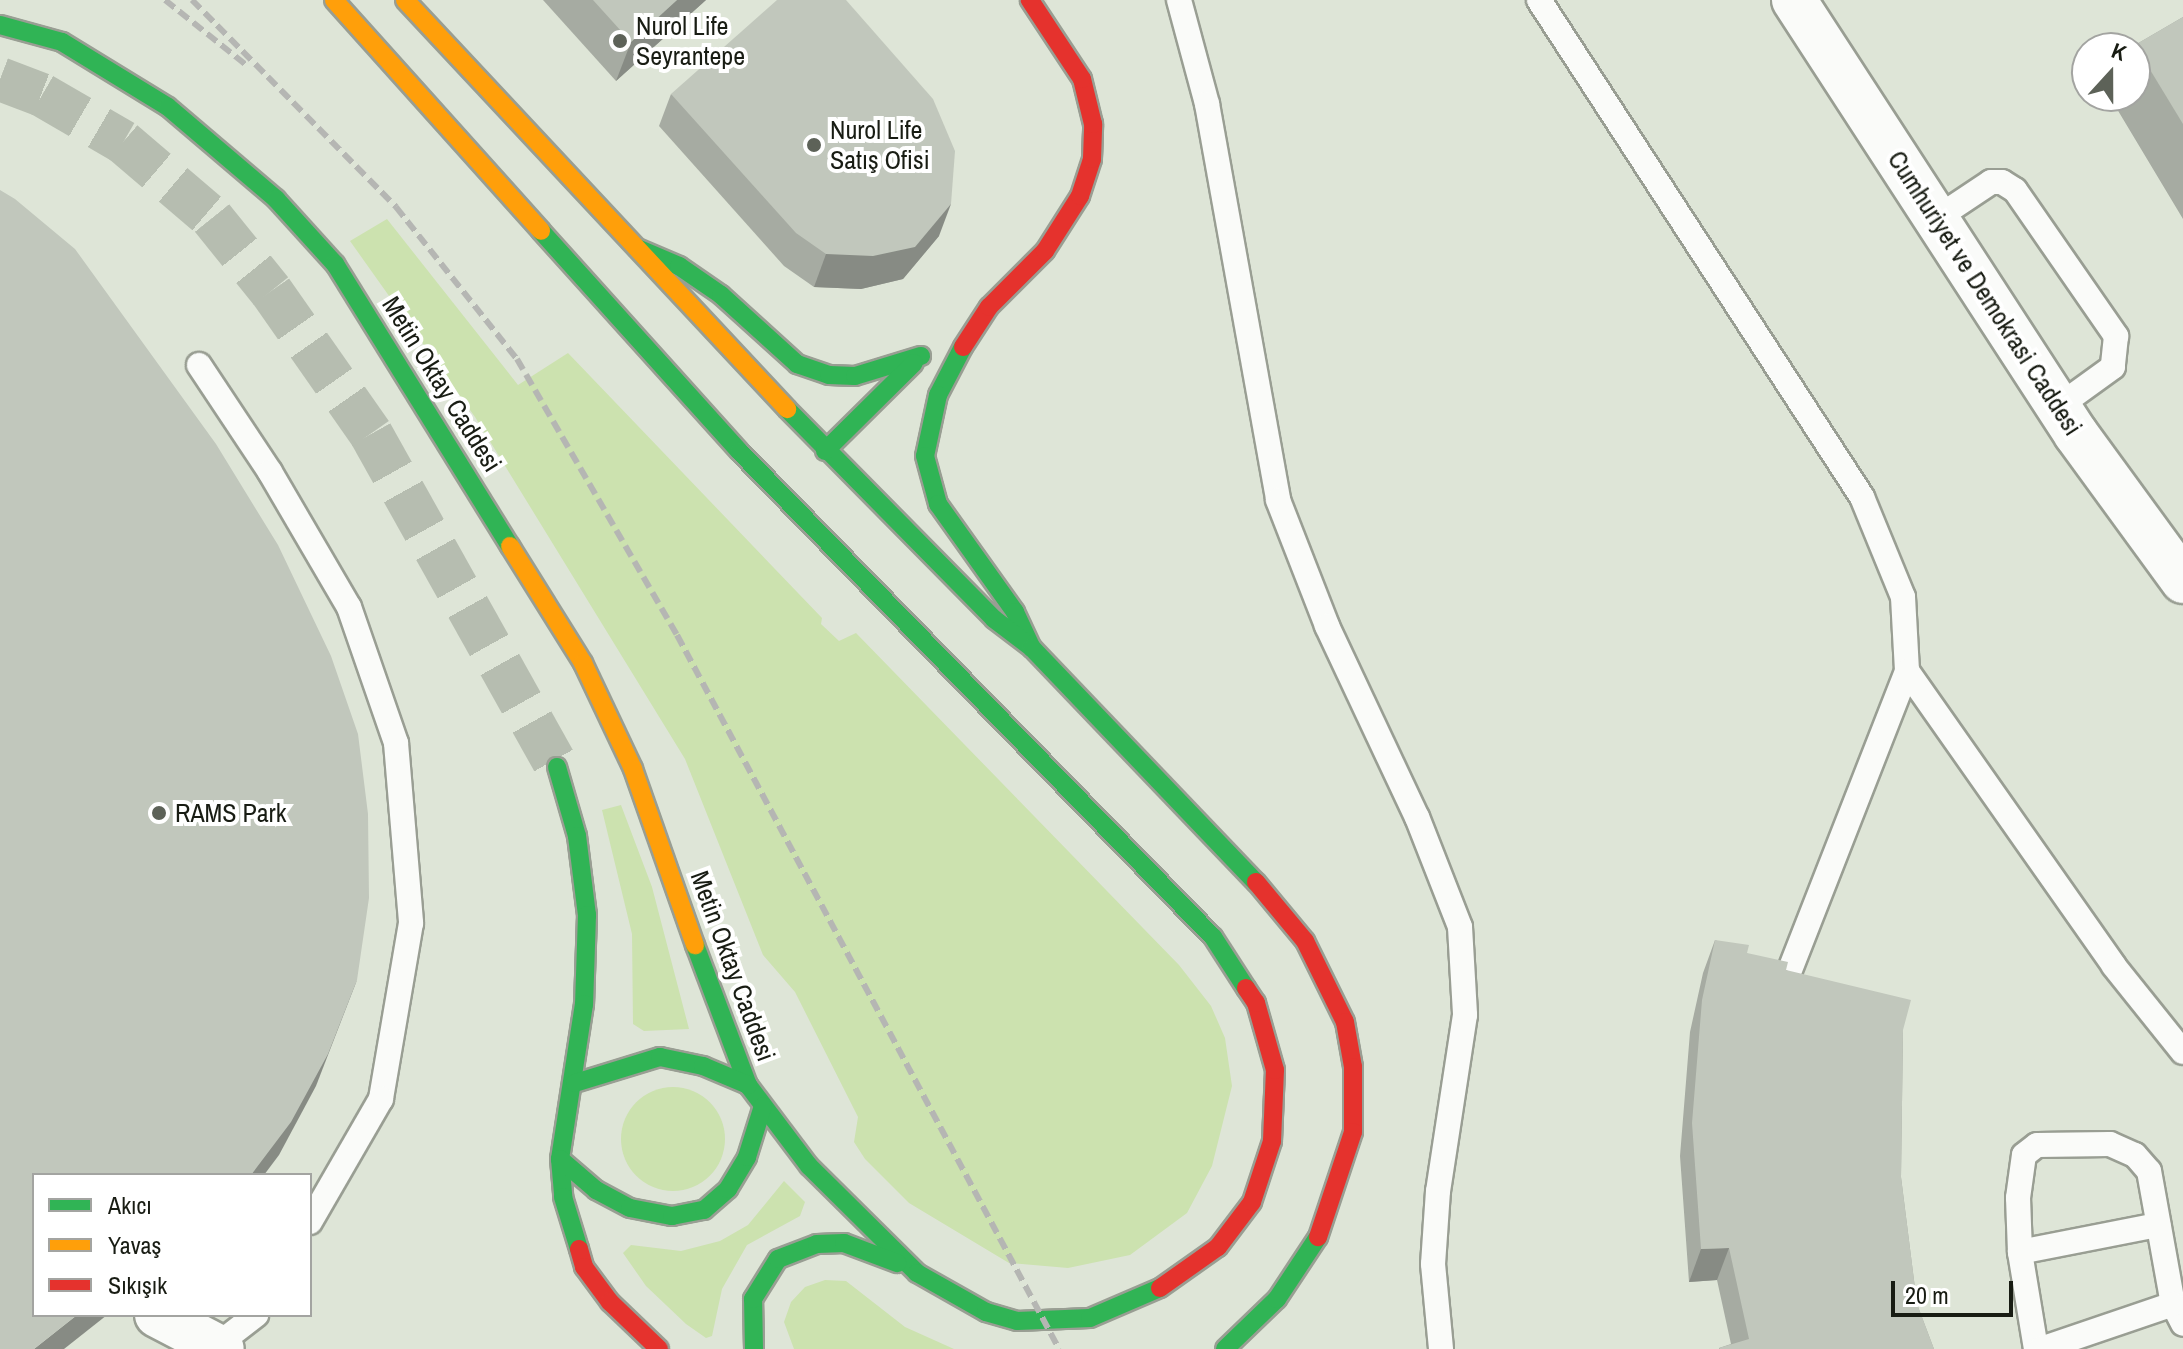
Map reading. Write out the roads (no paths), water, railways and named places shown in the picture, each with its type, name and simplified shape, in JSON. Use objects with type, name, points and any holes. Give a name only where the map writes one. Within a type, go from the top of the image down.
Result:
[{"type":"main road","name":"Metin Oktay Caddesi","points":[[0,25],[62,42],[168,107],[276,199],[335,264],[583,663],[633,769],[748,1085],[809,1166],[917,1273],[950,1296],[1017,1321],[1090,1318],[1172,1283],[1218,1247],[1252,1202],[1272,1141],[1275,1070],[1256,1003],[1213,937],[786,489],[334,0]]},
{"type":"main road","points":[[405,0],[819,456],[994,619],[1032,648],[1260,885],[1305,941],[1345,1022],[1353,1067],[1353,1132],[1336,1191],[1316,1243],[1277,1299],[1225,1349]]},
{"type":"main road","points":[[819,456],[945,333],[989,307],[1045,251],[1080,196],[1092,159],[1093,124],[1082,79],[1030,0]]},
{"type":"main road","points":[[629,244],[679,266],[721,295],[797,364],[829,375],[855,376],[921,356]]},
{"type":"main road","points":[[989,307],[938,395],[926,465],[938,504],[955,535],[1008,602],[1032,648]]},
{"type":"main road","points":[[557,767],[577,836],[587,915],[575,1083],[560,1159],[569,1227],[584,1267],[610,1302],[659,1349]]},
{"type":"main road","points":[[575,1083],[660,1057],[703,1066],[748,1085]]},
{"type":"main road","points":[[560,1159],[596,1190],[630,1208],[672,1216],[704,1210],[728,1189],[747,1157],[763,1106]]},
{"type":"main road","points":[[754,1349],[753,1299],[770,1268],[795,1250],[844,1243],[917,1273]]},
{"type":"street","name":"Cumhuriyet ve Demokrasi Caddesi","points":[[1794,0],[2059,406],[2183,581]]},
{"type":"street","points":[[161,1317],[217,1348]]},
{"type":"lane","points":[[1179,0],[1207,104],[1278,500],[1327,626],[1417,817],[1460,927],[1465,1015],[1438,1191],[1433,1264],[1441,1349]]},
{"type":"lane","points":[[1539,0],[1862,497],[1903,597],[1907,671],[1786,980]]},
{"type":"lane","points":[[1937,218],[1991,182],[2015,190],[2116,336],[2113,367],[2059,406]]},
{"type":"lane","points":[[199,365],[270,472],[349,607],[396,743],[411,923],[381,1099],[312,1219]]},
{"type":"lane","points":[[1907,671],[2114,966],[2183,1052]]},
{"type":"lane","points":[[2110,1144],[2135,1155],[2149,1171],[2158,1225],[2178,1314],[2038,1349],[2020,1252],[2018,1198],[2024,1155],[2037,1145],[2110,1144]]},
{"type":"lane","points":[[2020,1252],[2158,1225]]},
{"type":"lane","points":[[217,1348],[254,1317]]},
{"type":"tunnel","points":[[0,79],[42,95],[123,142],[212,218],[271,291],[371,434],[557,767]]},
{"type":"railway","points":[[165,0],[246,65]]},
{"type":"railway","points":[[192,0],[396,207],[517,359],[677,635],[1059,1349]]},
{"type":"place","name":"Nurol Life Seyrantepe","points":[[620,41]]},
{"type":"place","name":"Nurol Life Satış Ofisi","points":[[814,145]]},
{"type":"place","name":"RAMS Park","points":[[159,813]]}]
